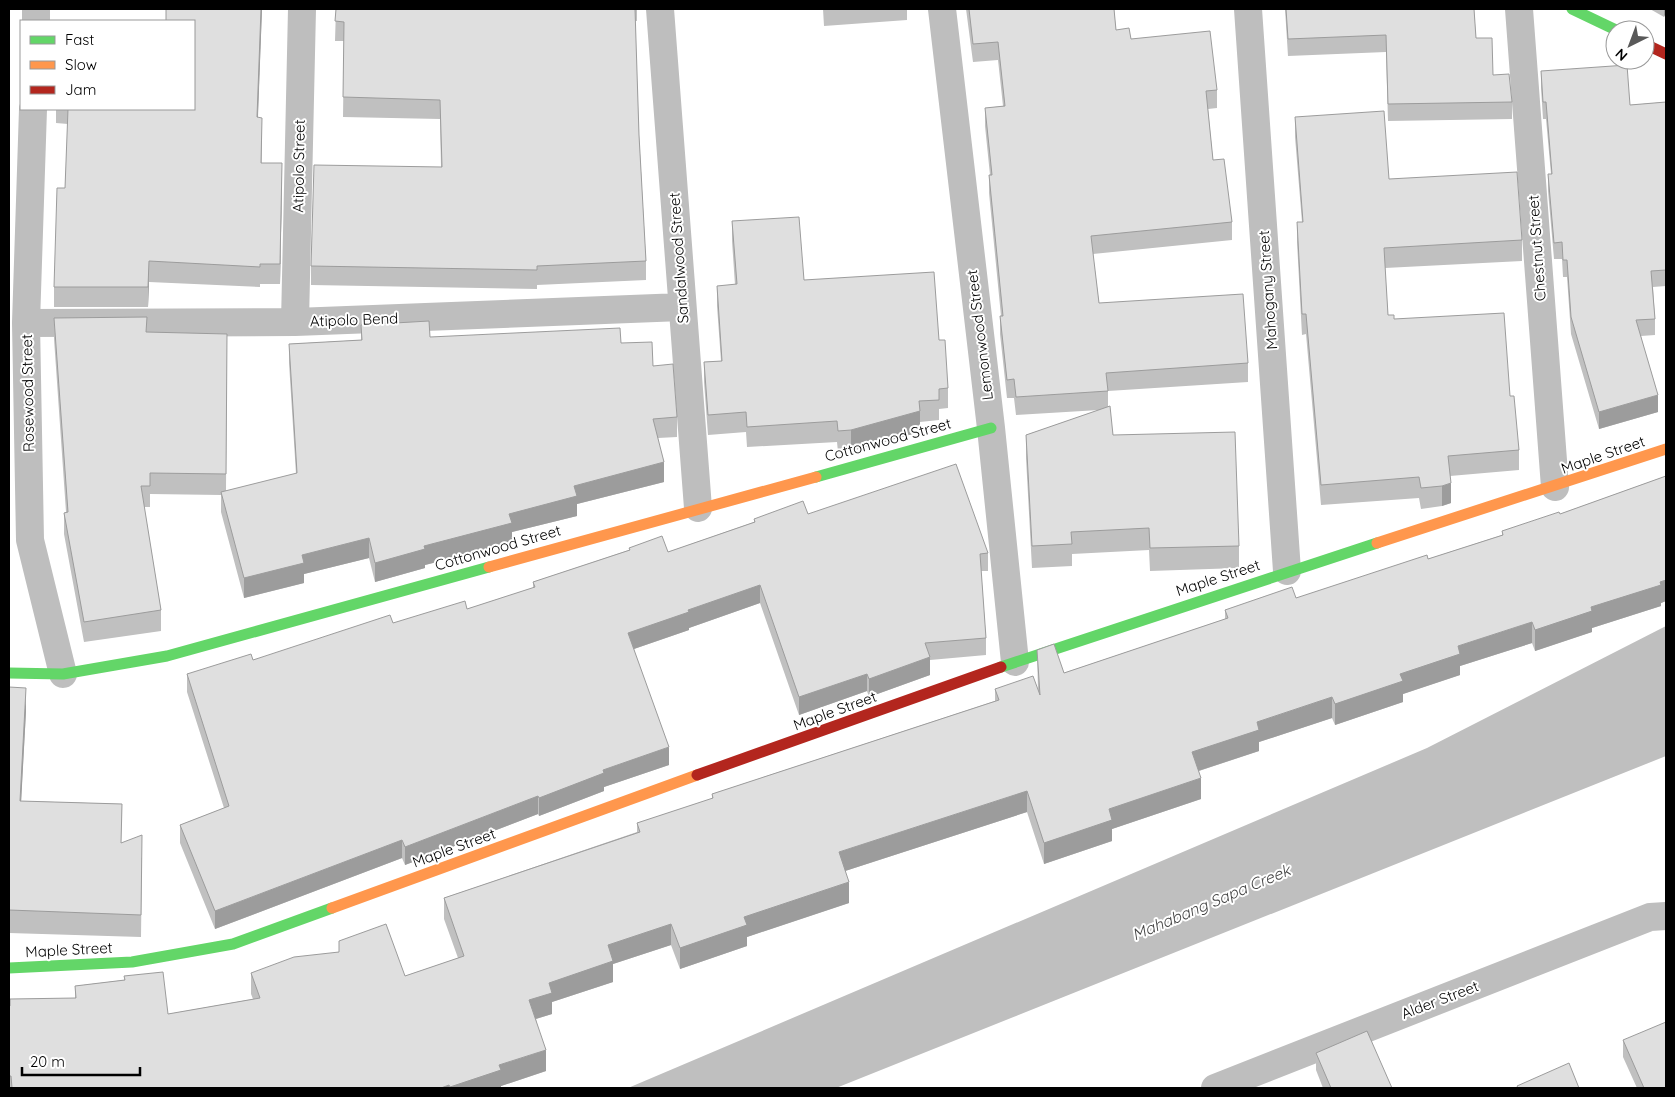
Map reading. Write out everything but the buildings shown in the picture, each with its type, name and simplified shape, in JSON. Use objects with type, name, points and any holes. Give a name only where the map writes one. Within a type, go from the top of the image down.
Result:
[{"type":"street","name":"Atipolo Street","points":[[295,322],[302,9]]},
{"type":"street","name":"Sandalwood Street","points":[[660,9],[698,508]]},
{"type":"street","name":"Lemonwood Street","points":[[942,9],[991,428],[1015,662]]},
{"type":"street","name":"Mahogany Street","points":[[1248,9],[1287,571]]},
{"type":"street","name":"Chestnut Street","points":[[1519,9],[1554,487]]},
{"type":"street","points":[[1572,9],[1605,25]]},
{"type":"street","name":"Rosewood Street","points":[[33,110],[26,323],[30,540],[63,674]]},
{"type":"street","name":"Atipolo Bend","points":[[26,323],[295,322],[682,307]]},
{"type":"street","name":"Cottonwood Street","points":[[9,673],[63,674],[167,656],[991,428]]},
{"type":"street","name":"Maple Street","points":[[9,968],[132,962],[233,944],[1015,662],[1287,571],[1666,450]]},
{"type":"street","name":"Alder Street","points":[[1215,1088],[1650,917],[1666,916]]},
{"type":"water","name":"Mahabang Sapa Creek","points":[[1666,626],[1666,756],[836,1088],[628,1088],[1427,748]]},
{"type":"traffic: fast","points":[[1572,9],[1605,25]]},
{"type":"traffic: fast","points":[[816,477],[991,428]]},
{"type":"traffic: fast","points":[[1001,667],[1377,543]]},
{"type":"traffic: fast","points":[[9,673],[63,674],[167,656],[489,567]]},
{"type":"traffic: fast","points":[[9,968],[132,962],[233,944],[332,908]]},
{"type":"traffic: slow","points":[[1377,543],[1666,449]]},
{"type":"traffic: slow","points":[[489,567],[816,477]]},
{"type":"traffic: slow","points":[[332,908],[697,775]]},
{"type":"traffic: jam","points":[[1655,49],[1666,54]]},
{"type":"traffic: jam","points":[[697,775],[1001,667]]}]
